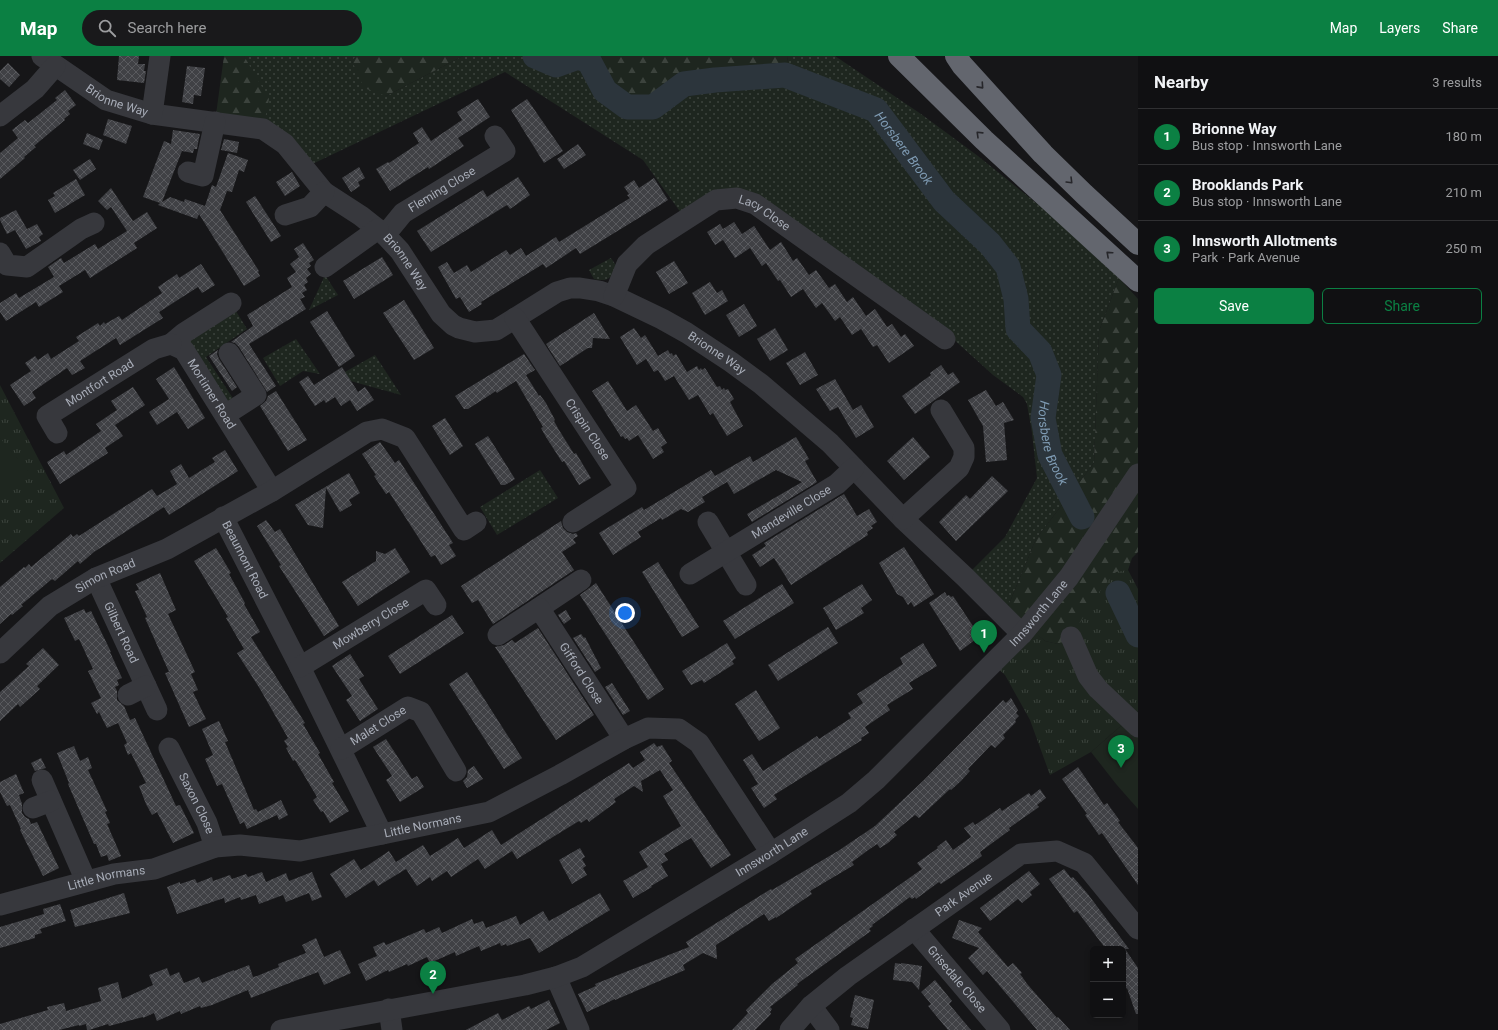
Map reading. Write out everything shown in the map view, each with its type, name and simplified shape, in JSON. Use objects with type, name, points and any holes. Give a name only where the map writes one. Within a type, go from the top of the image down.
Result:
[{"type":"highway","points":[[900,56],[984,140],[1138,280]]},
{"type":"highway","points":[[956,56],[962,65],[1043,154],[1138,244]]},
{"type":"street","points":[[152,114],[160,56]]},
{"type":"street","points":[[0,116],[35,89],[49,61]]},
{"type":"street","name":"Brionne Way","points":[[49,61],[106,100],[152,114],[263,129],[285,144],[324,192],[382,232],[400,251],[441,314],[453,325],[459,328],[475,332],[496,330],[557,292],[570,288],[599,291],[614,296],[687,333],[731,362],[803,418],[830,443],[902,519],[965,577],[1022,634]]},
{"type":"street","points":[[188,172],[203,176],[215,122]]},
{"type":"street","name":"Fleming Close","points":[[382,232],[403,213],[504,150]]},
{"type":"street","points":[[285,215],[310,207],[324,192]]},
{"type":"street","name":"Lacy Close","points":[[614,296],[627,264],[646,245],[716,200],[737,198],[755,204],[930,320],[945,339]]},
{"type":"street","points":[[0,253],[6,265],[27,267],[84,223]]},
{"type":"street","name":"Brionne Way","points":[[325,267],[382,232]]},
{"type":"street","points":[[171,344],[184,333],[232,304]]},
{"type":"street","name":"Crispin Close","points":[[515,318],[626,488],[573,522]]},
{"type":"street","name":"Mortimer Road","points":[[171,344],[184,350],[272,491]]},
{"type":"street","name":"Montfort Road","points":[[57,433],[47,416],[154,349],[171,344]]},
{"type":"street","points":[[225,415],[256,395],[229,353]]},
{"type":"street","points":[[902,519],[959,468],[964,457],[964,448],[940,420]]},
{"type":"street","name":"Beaumont Road","points":[[382,834],[300,667],[223,517],[272,491],[367,432],[382,429],[405,438],[464,530],[476,522]]},
{"type":"street","name":"Mandeville Close","points":[[690,574],[837,484],[854,468]]},
{"type":"street","name":"Innsworth Lane","points":[[281,1030],[524,985],[556,977],[582,967],[771,853],[849,803],[876,780],[1022,634],[1069,577],[1138,474]]},
{"type":"street","name":"Simon Road","points":[[0,653],[50,606],[96,578],[167,549],[223,517]]},
{"type":"street","points":[[708,522],[746,585]]},
{"type":"street","name":"Gilbert Road","points":[[96,578],[157,710]]},
{"type":"street","points":[[498,635],[581,580]]},
{"type":"street","name":"Mowberry Close","points":[[300,667],[426,590],[436,605]]},
{"type":"street","name":"Gifford Close","points":[[540,608],[624,739]]},
{"type":"street","points":[[1071,637],[1088,676],[1098,689],[1138,727]]},
{"type":"street","points":[[128,695],[146,686]]},
{"type":"street","name":"Malet Close","points":[[341,750],[408,707],[421,712],[456,771]]},
{"type":"street","name":"Little Normans","points":[[0,906],[114,874],[154,869],[215,847],[240,845],[300,851],[489,812],[560,775],[624,739],[648,728],[679,729],[699,743],[771,853]]},
{"type":"street","name":"Saxon Close","points":[[178,755],[207,823],[215,847]]},
{"type":"street","points":[[42,780],[42,804],[86,881]]},
{"type":"street","name":"Park Avenue","points":[[790,1030],[811,1006],[848,976],[1021,854],[1057,851],[1084,863],[1138,929]]},
{"type":"street","name":"Grisedale Close","points":[[914,929],[1000,1030]]},
{"type":"street","points":[[556,977],[579,1030]]},
{"type":"street","points":[[811,1006],[829,1030]]},
{"type":"street","points":[[389,1009],[392,1030]]},
{"type":"green space","points":[[224,56],[244,56],[269,99],[263,129],[215,122]]},
{"type":"green space","points":[[244,56],[356,56],[352,62],[386,96],[463,56],[535,56],[556,65],[578,57],[589,61],[605,91],[653,107],[684,84],[715,80],[785,75],[788,56],[835,56],[921,114],[978,156],[1045,210],[1119,278],[1099,331],[1094,463],[1036,539],[1004,616],[965,577],[1005,537],[1037,478],[1027,404],[1023,397],[993,375],[951,337],[737,198],[686,220],[643,160],[505,72],[304,168],[263,129]]},
{"type":"green space","points":[[356,56],[463,56],[386,96],[364,88],[352,61]]},
{"type":"green space","points":[[535,56],[788,56],[785,75],[715,80],[684,84],[653,107],[627,107],[605,91],[589,61],[578,57],[556,65]]},
{"type":"green space","points":[[611,258],[617,267],[610,277],[606,280],[594,279],[589,270]]},
{"type":"green space","points":[[325,275],[338,295],[309,310]]},
{"type":"green space","points":[[1119,278],[1138,299],[1138,552],[1132,558],[1128,570],[1116,573],[1071,637],[1058,644],[1045,641],[1028,627],[1004,616],[1036,539],[1094,463],[1099,331]]},
{"type":"green space","points":[[231,303],[247,329],[206,357],[238,406],[225,415],[184,333]]},
{"type":"green space","points":[[296,339],[320,374],[303,371],[280,386],[263,358]]},
{"type":"green space","points":[[375,355],[401,395],[336,377]]},
{"type":"green space","points":[[0,385],[64,508],[0,563]]},
{"type":"green space","points":[[0,438],[28,471],[0,496]]},
{"type":"green space","points":[[540,470],[558,498],[497,535],[480,507]]},
{"type":"green space","points":[[1128,570],[1138,589],[1138,711],[1091,752],[1050,775],[1030,720],[1005,675],[993,664],[1028,626],[1045,641],[1058,644],[1071,637],[1103,586],[1116,572]]},
{"type":"green space","points":[[1138,711],[1138,809],[1091,752]]},
{"type":"building","points":[[119,56],[139,56],[138,64],[145,64],[144,71],[146,71],[144,83],[117,80]]},
{"type":"building","points":[[8,63],[20,75],[9,87],[0,79],[0,71]]},
{"type":"building","points":[[187,66],[205,68],[201,96],[194,95],[193,104],[182,102]]},
{"type":"building","points":[[65,90],[76,105],[68,111],[70,114],[34,146],[36,147],[24,157],[25,158],[0,179],[0,153],[18,138],[12,130],[25,120],[28,123],[57,100],[55,98]]},
{"type":"building","points":[[478,99],[490,117],[458,138],[464,146],[429,169],[428,167],[390,191],[376,169],[388,162],[389,163],[419,143],[413,133],[422,127],[431,141],[462,120],[457,112]]},
{"type":"building","points":[[527,99],[563,151],[544,163],[511,110]]},
{"type":"building","points":[[108,119],[132,126],[126,144],[103,135]]},
{"type":"building","points":[[173,130],[200,134],[197,149],[194,149],[193,153],[182,151],[162,202],[170,197],[184,202],[185,199],[205,206],[212,185],[216,187],[228,153],[248,160],[244,172],[239,170],[232,192],[227,191],[220,210],[259,271],[260,276],[244,286],[199,214],[197,219],[158,205],[160,203],[143,197],[164,141],[171,144]]},
{"type":"building","points":[[87,133],[103,140],[99,150],[83,144]]},
{"type":"building","points":[[224,139],[239,142],[237,153],[221,150]]},
{"type":"building","points":[[578,144],[586,155],[564,169],[557,159]]},
{"type":"building","points":[[90,159],[96,169],[80,180],[73,170]]},
{"type":"building","points":[[359,167],[365,178],[358,182],[360,186],[351,192],[342,178]]},
{"type":"building","points":[[292,172],[300,186],[285,196],[276,182]]},
{"type":"building","points":[[518,177],[530,195],[510,209],[507,205],[431,252],[417,231],[483,190],[487,197]]},
{"type":"building","points":[[654,178],[668,200],[580,254],[576,248],[546,268],[543,264],[481,302],[482,304],[469,312],[460,297],[456,299],[438,267],[447,262],[454,273],[467,265],[471,272],[506,250],[510,255],[521,248],[526,256],[556,237],[559,242],[630,198],[624,187],[634,180],[639,188]]},
{"type":"building","points":[[76,179],[85,195],[55,213],[48,200],[55,196],[53,193]]},
{"type":"building","points":[[111,188],[133,221],[147,212],[157,228],[134,243],[137,248],[90,278],[85,270],[59,286],[63,292],[39,307],[36,302],[6,321],[0,312],[0,303],[16,293],[19,298],[54,277],[48,267],[61,258],[64,263],[95,244],[98,249],[127,231],[111,207],[107,210],[98,201]]},
{"type":"building","points":[[255,196],[281,236],[271,242],[246,202]]},
{"type":"building","points":[[16,210],[27,229],[37,224],[43,234],[39,237],[41,241],[26,249],[15,230],[7,234],[0,220],[0,218]]},
{"type":"building","points":[[734,222],[742,234],[754,226],[770,250],[781,242],[793,261],[797,258],[809,275],[816,270],[829,288],[835,284],[847,302],[853,297],[866,316],[875,309],[887,327],[892,324],[901,337],[905,334],[914,346],[889,363],[877,345],[873,347],[861,329],[852,335],[840,317],[835,321],[822,303],[816,308],[803,289],[791,297],[780,280],[778,281],[766,263],[762,266],[750,248],[735,258],[723,240],[715,245],[707,232],[720,224],[723,229]]},
{"type":"building","points":[[303,243],[314,260],[309,263],[311,266],[307,269],[311,274],[306,278],[308,282],[304,285],[307,290],[302,293],[305,297],[300,299],[306,309],[249,344],[276,386],[267,392],[239,347],[235,343],[231,342],[253,326],[247,315],[292,287],[287,278],[296,272],[290,264],[299,257],[294,249]]},
{"type":"building","points":[[382,257],[393,275],[354,299],[343,281]]},
{"type":"building","points":[[674,261],[688,283],[669,294],[656,272]]},
{"type":"building","points":[[201,264],[215,285],[202,293],[198,287],[159,312],[163,318],[120,345],[116,338],[80,361],[85,368],[72,375],[67,368],[32,392],[36,398],[24,406],[10,385],[31,371],[25,363],[35,356],[38,360],[48,353],[51,359],[79,341],[76,337],[98,323],[100,326],[104,322],[105,324],[119,316],[122,320],[162,293],[158,287],[177,274],[179,278]]},
{"type":"building","points":[[710,282],[717,293],[722,290],[728,301],[705,315],[692,293]]},
{"type":"building","points":[[404,300],[434,348],[414,360],[383,313]]},
{"type":"building","points":[[744,304],[757,326],[739,337],[726,315]]},
{"type":"building","points":[[327,311],[355,356],[339,367],[310,322]]},
{"type":"building","points":[[594,313],[610,339],[593,338],[592,348],[588,348],[560,366],[546,344]]},
{"type":"building","points":[[634,328],[641,338],[645,335],[658,356],[668,350],[673,356],[676,354],[687,372],[697,366],[699,370],[701,368],[702,370],[705,368],[717,387],[720,386],[722,390],[724,388],[725,390],[728,389],[734,399],[730,402],[743,426],[727,436],[713,413],[710,415],[698,395],[689,400],[674,376],[665,381],[658,370],[654,372],[646,359],[637,365],[620,337]]},
{"type":"building","points":[[775,328],[788,350],[770,361],[757,339]]},
{"type":"building","points":[[218,350],[217,354],[219,359],[237,387],[232,391],[209,356]]},
{"type":"building","points":[[805,352],[818,375],[800,385],[786,363]]},
{"type":"building","points":[[524,354],[535,370],[526,375],[539,396],[540,395],[546,403],[559,430],[574,454],[576,453],[591,478],[579,485],[564,461],[562,462],[546,437],[541,428],[543,427],[516,381],[497,393],[496,391],[468,409],[464,409],[455,396]]},
{"type":"building","points":[[941,365],[948,375],[953,372],[960,382],[915,414],[902,396],[931,375],[930,373]]},
{"type":"building","points":[[174,367],[205,418],[188,429],[177,412],[157,425],[149,412],[169,399],[156,379]]},
{"type":"building","points":[[342,367],[358,392],[365,387],[374,400],[357,411],[350,400],[341,406],[335,397],[326,403],[324,400],[315,406],[299,382],[308,376],[314,385]]},
{"type":"building","points":[[835,379],[853,410],[861,405],[874,427],[856,438],[838,407],[830,411],[816,389]]},
{"type":"building","points":[[608,381],[627,411],[636,405],[653,431],[658,428],[667,443],[661,447],[664,452],[653,459],[638,435],[629,441],[623,436],[621,437],[592,391]]},
{"type":"building","points":[[133,387],[145,405],[115,425],[123,436],[105,448],[108,453],[60,484],[47,462],[64,451],[66,455],[101,431],[96,424],[117,410],[111,401]]},
{"type":"building","points":[[986,390],[996,406],[1003,402],[1014,420],[1004,423],[1007,460],[986,462],[983,426],[968,400]]},
{"type":"building","points":[[276,391],[307,440],[288,451],[260,406],[266,401],[268,396]]},
{"type":"building","points":[[445,418],[463,446],[450,455],[432,426]]},
{"type":"building","points":[[488,436],[515,479],[505,485],[501,485],[475,444]]},
{"type":"building","points":[[796,437],[809,459],[805,461],[817,482],[752,522],[747,514],[802,482],[776,470],[734,494],[727,482],[702,497],[705,502],[688,512],[681,509],[662,520],[661,518],[638,532],[641,537],[613,555],[599,533],[642,507],[644,510],[711,470],[715,476],[750,456],[753,462]]},
{"type":"building","points":[[913,437],[930,457],[904,480],[887,461]]},
{"type":"building","points":[[380,442],[395,463],[399,460],[453,543],[449,545],[456,556],[441,565],[435,555],[431,557],[389,492],[386,494],[374,476],[376,475],[362,454]]},
{"type":"building","points":[[225,450],[238,471],[169,515],[164,507],[94,552],[80,564],[78,561],[55,581],[52,579],[21,605],[23,606],[0,624],[0,587],[24,567],[25,568],[29,564],[31,567],[71,534],[73,537],[77,534],[79,536],[152,489],[157,496],[177,484],[170,471],[181,464],[189,478],[215,462],[212,458]]},
{"type":"building","points":[[349,473],[360,493],[349,500],[352,505],[340,512],[326,488],[323,528],[308,525],[295,505]]},
{"type":"building","points":[[992,476],[1008,491],[956,541],[939,522],[966,495],[970,499]]},
{"type":"building","points":[[844,494],[857,516],[869,509],[877,522],[871,526],[873,528],[867,532],[868,535],[791,585],[774,558],[760,567],[752,555],[766,546],[764,543]]},
{"type":"building","points":[[266,520],[275,532],[280,529],[339,626],[324,636],[279,566],[281,565],[257,526]]},
{"type":"building","points":[[561,521],[563,528],[567,532],[573,534],[576,533],[578,536],[573,539],[576,543],[562,552],[574,570],[493,624],[478,600],[472,603],[461,586]]},
{"type":"building","points":[[904,547],[934,594],[914,607],[911,602],[908,605],[903,597],[897,594],[879,563]]},
{"type":"building","points":[[216,548],[231,573],[229,574],[260,632],[251,637],[305,723],[303,724],[320,753],[318,754],[334,782],[332,783],[349,811],[330,823],[323,811],[321,812],[313,800],[317,797],[286,748],[288,747],[284,741],[288,738],[260,689],[237,653],[244,649],[226,618],[228,617],[194,561]]},
{"type":"building","points":[[395,548],[410,572],[358,606],[342,582],[376,561],[376,551],[385,554]]},
{"type":"building","points":[[658,562],[699,627],[682,637],[642,572]]},
{"type":"building","points":[[160,573],[176,610],[168,614],[195,672],[191,674],[198,690],[193,692],[206,719],[189,727],[165,673],[169,672],[145,618],[147,617],[135,591],[139,590],[136,584]]},
{"type":"building","points":[[596,583],[664,689],[648,700],[580,595]]},
{"type":"building","points":[[782,584],[794,603],[735,639],[723,621]]},
{"type":"building","points":[[862,584],[872,600],[861,608],[864,613],[836,630],[823,608]]},
{"type":"building","points":[[945,592],[947,596],[953,596],[977,632],[973,634],[975,636],[973,637],[975,640],[960,651],[929,603]]},
{"type":"building","points":[[84,609],[86,613],[91,611],[122,678],[117,680],[119,685],[115,687],[117,691],[117,700],[124,706],[130,720],[135,718],[176,806],[180,805],[194,833],[173,843],[157,812],[152,815],[146,804],[139,786],[146,783],[131,753],[128,755],[124,745],[127,743],[118,723],[107,728],[99,712],[97,714],[91,703],[101,698],[88,671],[93,669],[79,639],[75,641],[64,618]]},
{"type":"building","points":[[566,610],[571,619],[564,624],[558,615]]},
{"type":"building","points":[[452,615],[464,633],[400,674],[388,656]]},
{"type":"building","points":[[828,627],[838,643],[778,681],[768,665]]},
{"type":"building","points":[[538,628],[594,715],[556,740],[495,647],[504,645],[512,640],[515,643]]},
{"type":"building","points":[[581,634],[584,638],[585,637],[601,668],[595,672],[573,638]]},
{"type":"building","points":[[727,643],[736,658],[732,661],[734,664],[704,683],[702,680],[691,685],[682,671]]},
{"type":"building","points":[[923,643],[937,666],[909,683],[913,689],[887,705],[890,710],[865,727],[869,733],[861,738],[862,740],[774,795],[777,799],[764,808],[751,788],[758,784],[743,760],[752,754],[763,771],[817,736],[819,739],[851,718],[848,713],[863,703],[857,694],[903,664],[900,658]]},
{"type":"building","points":[[43,648],[59,665],[37,686],[40,689],[20,707],[18,704],[0,721],[0,692],[29,666],[26,664]]},
{"type":"building","points":[[350,654],[364,676],[359,679],[378,709],[360,721],[346,700],[352,696],[332,666]]},
{"type":"building","points":[[467,672],[522,758],[504,769],[449,684]]},
{"type":"building","points":[[612,683],[630,711],[623,715],[605,687]]},
{"type":"building","points":[[756,690],[780,728],[759,741],[735,704]]},
{"type":"building","points":[[1011,698],[1018,710],[1016,713],[1019,716],[1015,720],[1016,722],[1003,735],[1005,738],[995,748],[991,745],[968,769],[970,771],[961,781],[951,790],[950,789],[919,818],[915,815],[894,832],[897,835],[888,843],[880,848],[877,844],[852,862],[854,865],[810,891],[812,894],[776,918],[769,921],[764,914],[716,945],[717,959],[703,953],[683,965],[685,970],[587,1012],[578,994],[596,986],[595,984],[689,947],[686,942],[771,889],[772,890],[838,851],[875,826],[924,780],[1003,700],[1006,703]]},
{"type":"building","points":[[219,721],[228,741],[225,742],[254,810],[256,809],[258,812],[281,800],[288,815],[279,820],[277,815],[247,829],[244,822],[240,824],[222,784],[217,786],[205,759],[213,755],[202,729]]},
{"type":"building","points":[[386,739],[412,779],[417,776],[424,787],[400,802],[386,780],[392,776],[373,747]]},
{"type":"building","points":[[654,743],[657,747],[662,745],[672,761],[669,763],[731,855],[711,868],[691,838],[664,854],[668,860],[661,864],[668,876],[651,886],[652,887],[633,898],[623,881],[648,867],[639,852],[681,826],[663,796],[673,790],[660,770],[641,781],[643,792],[634,786],[614,799],[616,802],[589,822],[587,819],[581,823],[579,821],[517,859],[512,851],[485,869],[478,859],[451,877],[447,871],[432,881],[430,877],[417,886],[406,869],[378,886],[374,880],[346,898],[330,874],[354,859],[361,870],[389,851],[396,862],[423,845],[430,856],[458,838],[464,848],[492,830],[501,845],[629,763],[633,768],[645,760],[640,752]]},
{"type":"building","points":[[74,746],[80,761],[88,757],[92,768],[88,770],[107,811],[105,812],[110,823],[107,824],[121,856],[109,861],[107,855],[101,857],[96,844],[94,844],[68,784],[69,783],[57,753]]},
{"type":"building","points":[[41,758],[46,768],[35,771],[31,763]]},
{"type":"building","points":[[474,766],[483,779],[467,788],[463,781],[467,777],[468,770]]},
{"type":"building","points":[[1078,767],[1104,805],[1107,803],[1120,821],[1118,822],[1138,848],[1138,885],[1102,833],[1099,835],[1085,815],[1087,814],[1062,779]]},
{"type":"building","points":[[16,774],[24,793],[19,795],[22,804],[22,813],[29,819],[31,824],[37,822],[59,868],[43,876],[20,830],[21,829],[10,805],[7,806],[0,792],[0,782]]},
{"type":"building","points":[[1040,789],[1046,798],[1037,805],[1039,807],[1009,828],[1010,830],[980,852],[982,856],[941,884],[939,882],[916,899],[915,897],[912,899],[910,897],[872,925],[873,926],[869,929],[871,931],[797,984],[798,985],[770,1007],[772,1009],[770,1012],[771,1014],[755,1030],[732,1030],[748,1013],[746,1010],[772,984],[798,963],[795,959],[922,869],[917,863],[938,848],[937,847],[946,840],[953,850],[971,837],[964,828],[973,822],[975,825],[1000,808],[1002,811],[1029,793],[1031,796]]},
{"type":"building","points":[[580,848],[585,857],[582,859],[586,866],[583,868],[587,875],[572,884],[559,860]]},
{"type":"building","points":[[1064,869],[1087,893],[1129,949],[1126,949],[1126,946],[1104,946],[1077,911],[1074,913],[1049,879]]},
{"type":"building","points":[[1029,871],[1040,884],[1030,892],[1032,895],[1022,903],[1018,899],[990,921],[980,908]]},
{"type":"building","points":[[262,872],[266,882],[286,873],[289,881],[312,872],[322,897],[312,901],[309,893],[286,902],[283,895],[259,904],[256,895],[241,900],[240,897],[225,903],[224,898],[177,914],[167,887],[180,882],[180,884],[195,879],[197,883],[212,877],[213,881],[230,875],[232,879],[246,874],[248,877]]},
{"type":"building","points":[[124,893],[130,913],[75,927],[70,910]]},
{"type":"building","points":[[600,893],[610,910],[539,953],[530,938],[507,946],[506,944],[501,946],[500,943],[481,951],[479,946],[456,956],[455,952],[430,963],[427,957],[408,966],[407,964],[389,972],[388,970],[366,981],[358,964],[377,956],[373,947],[384,942],[386,945],[424,929],[426,933],[439,927],[442,933],[472,919],[474,924],[483,921],[486,928],[516,916],[520,925],[543,911],[549,921]]},
{"type":"building","points":[[60,904],[66,921],[40,929],[42,933],[35,935],[35,938],[0,948],[0,927],[44,914],[43,909]]},
{"type":"building","points":[[959,920],[982,928],[978,932],[1008,967],[1013,963],[1022,973],[1020,974],[1028,985],[1057,1018],[1058,1017],[1070,1030],[1037,1030],[987,971],[983,975],[968,958],[979,948],[952,938]]},
{"type":"building","points":[[316,938],[324,957],[340,950],[351,973],[324,985],[318,972],[251,998],[248,990],[212,1005],[201,1008],[200,1006],[181,1014],[180,1011],[157,1021],[154,1013],[143,1018],[109,1026],[108,1024],[89,1030],[87,1030],[86,1024],[59,1030],[0,1030],[0,1024],[48,1010],[47,1007],[64,1003],[66,1011],[101,1001],[98,988],[118,982],[122,999],[153,985],[149,975],[167,968],[170,976],[179,972],[184,983],[199,977],[202,983],[249,965],[253,977],[257,976],[279,967],[278,964],[306,953],[302,945]]},
{"type":"building","points":[[1126,950],[1138,968],[1138,1014],[1136,1014],[1127,988],[1126,989]]},
{"type":"building","points":[[895,963],[922,966],[919,990],[912,982],[893,980]]},
{"type":"building","points":[[935,980],[952,1001],[949,1004],[971,1030],[948,1030],[928,1006],[931,1004],[921,992]]},
{"type":"building","points":[[855,995],[874,1000],[868,1029],[851,1025],[853,1018],[850,1017]]},
{"type":"building","points":[[549,1000],[560,1023],[546,1030],[466,1030],[498,1013],[502,1020],[529,1006],[531,1009]]},
{"type":"waterway","name":"Horsbere Brook","points":[[535,56],[556,65],[578,57],[589,61],[605,91],[627,107],[653,107],[684,84],[715,80],[785,75],[876,110],[944,201],[990,244],[1008,267],[1016,299],[1018,329],[1040,352],[1049,375],[1043,418],[1050,455],[1082,517]]},
{"type":"waterway","name":"Horsbere Brook","points":[[1118,593],[1138,635]]},
{"type":"place","name":"Brionne Way","points":[[984,653]]},
{"type":"place","name":"Innsworth Allotments","points":[[1121,768]]},
{"type":"place","name":"Brooklands Park","points":[[433,994]]}]
